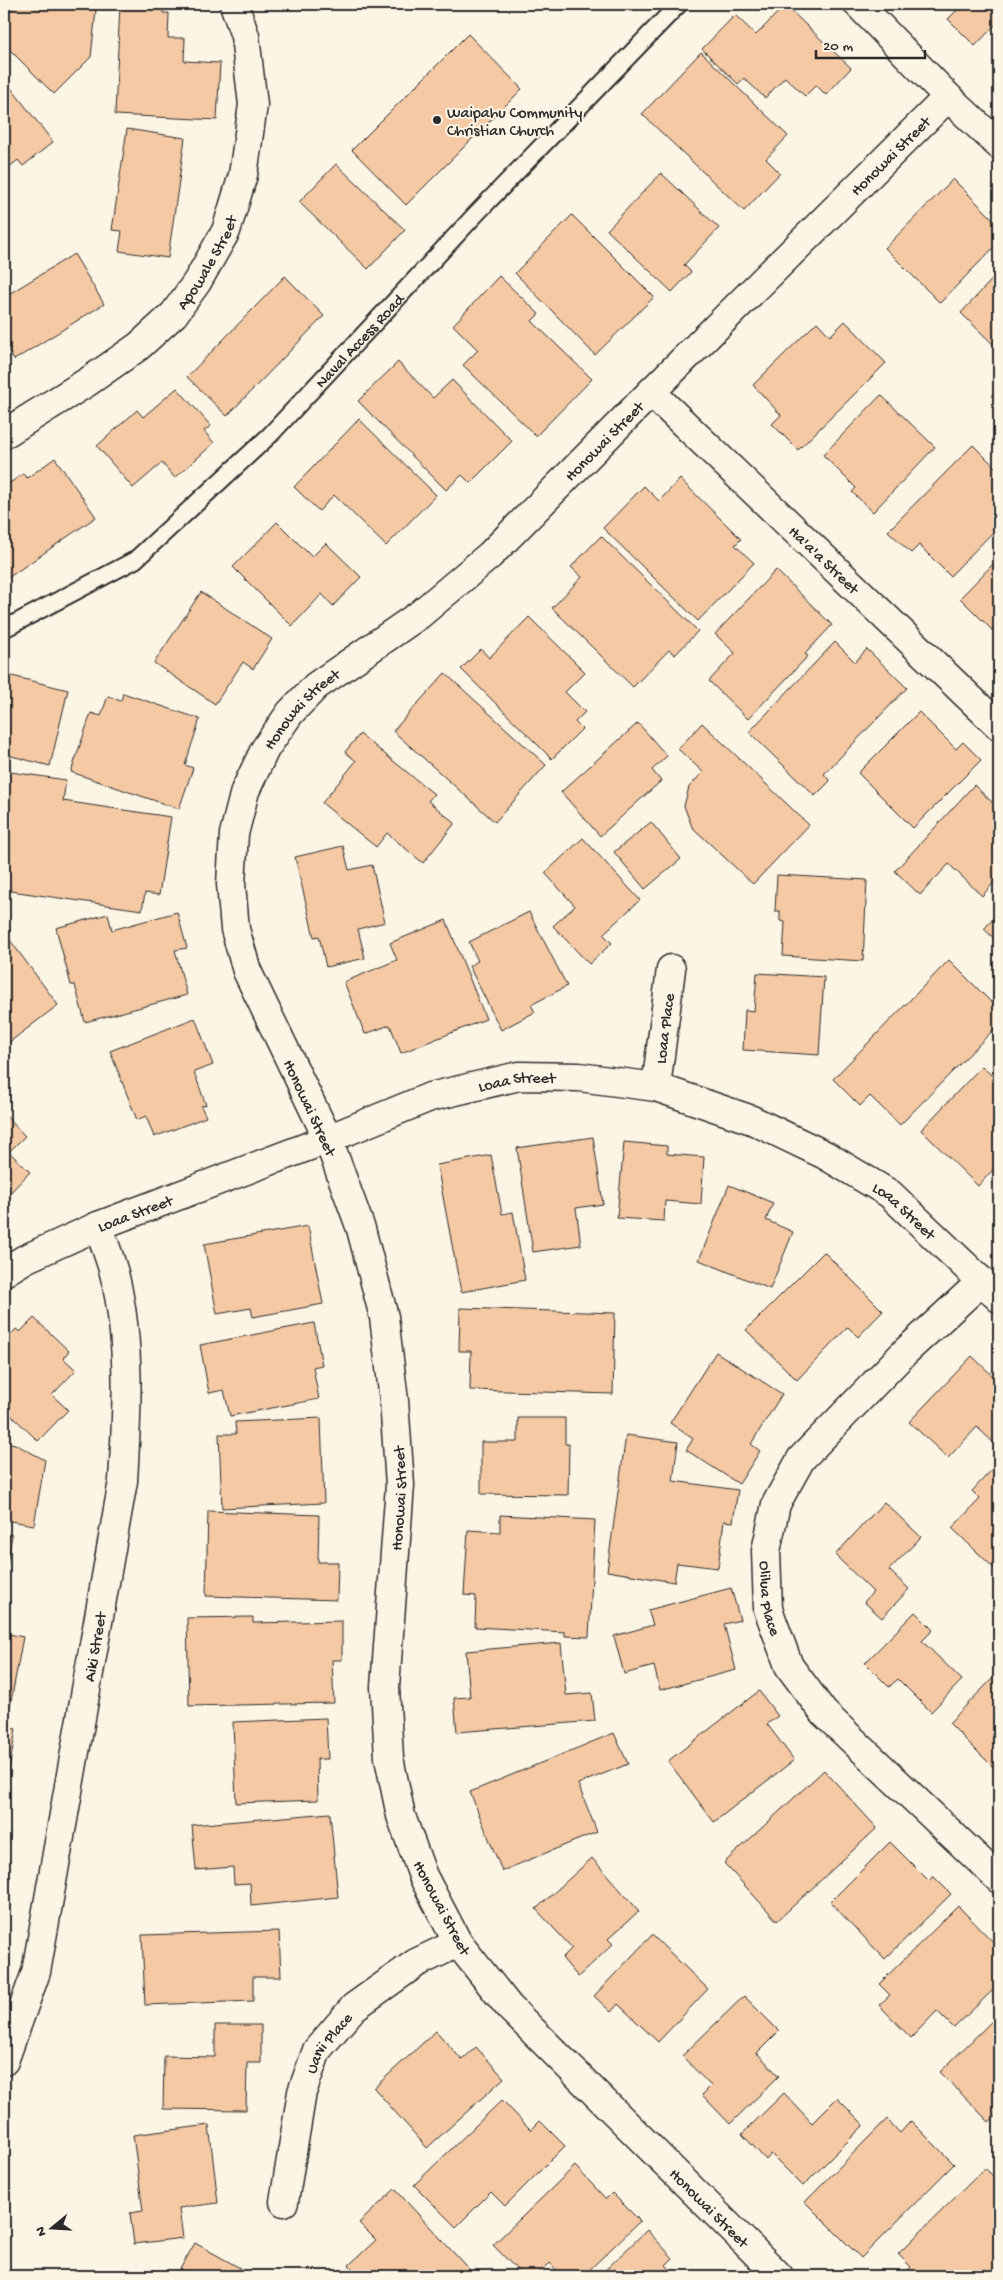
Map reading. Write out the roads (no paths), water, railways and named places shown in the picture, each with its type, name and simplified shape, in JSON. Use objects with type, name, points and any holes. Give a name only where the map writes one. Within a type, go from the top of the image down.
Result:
[{"type":"street","name":"Apowale Street","points":[[4,434],[89,381],[139,346],[174,314],[197,282],[226,231],[243,175],[253,105],[245,36],[234,4]]},
{"type":"street","points":[[858,4],[948,97],[999,145]]},
{"type":"street","name":"Honowai Street","points":[[779,2276],[510,2007],[458,1942],[423,1876],[401,1816],[389,1758],[385,1687],[400,1485],[394,1401],[384,1317],[361,1229],[328,1139],[251,979],[235,929],[231,884],[234,834],[245,791],[265,749],[290,713],[316,686],[419,615],[490,555],[948,97]]},
{"type":"street","name":"Ha'a'a Street","points":[[651,392],[999,726]]},
{"type":"street","name":"Loaa Place","points":[[656,1087],[671,969]]},
{"type":"street","name":"Loaa Street","points":[[4,1272],[25,1259],[98,1226],[328,1139],[430,1097],[519,1076],[579,1077],[656,1087],[752,1120],[824,1155],[890,1194],[991,1290]]},
{"type":"street","name":"Aiki Street","points":[[4,2061],[36,1972],[123,1480],[127,1405],[124,1342],[115,1278],[98,1226]]},
{"type":"street","name":"Olilua Place","points":[[991,1290],[905,1352],[801,1459],[776,1504],[766,1551],[768,1609],[790,1666],[824,1713],[999,1879]]},
{"type":"street","name":"Uanii Place","points":[[284,2202],[302,2092],[317,2050],[354,2007],[416,1963],[458,1942]]},
{"type":"lane","name":"Naval Access Road","points":[[4,629],[135,560],[270,436],[475,215],[679,4]]},
{"type":"place","name":"Waipahu Community Christian Church","points":[[437,120]]}]
